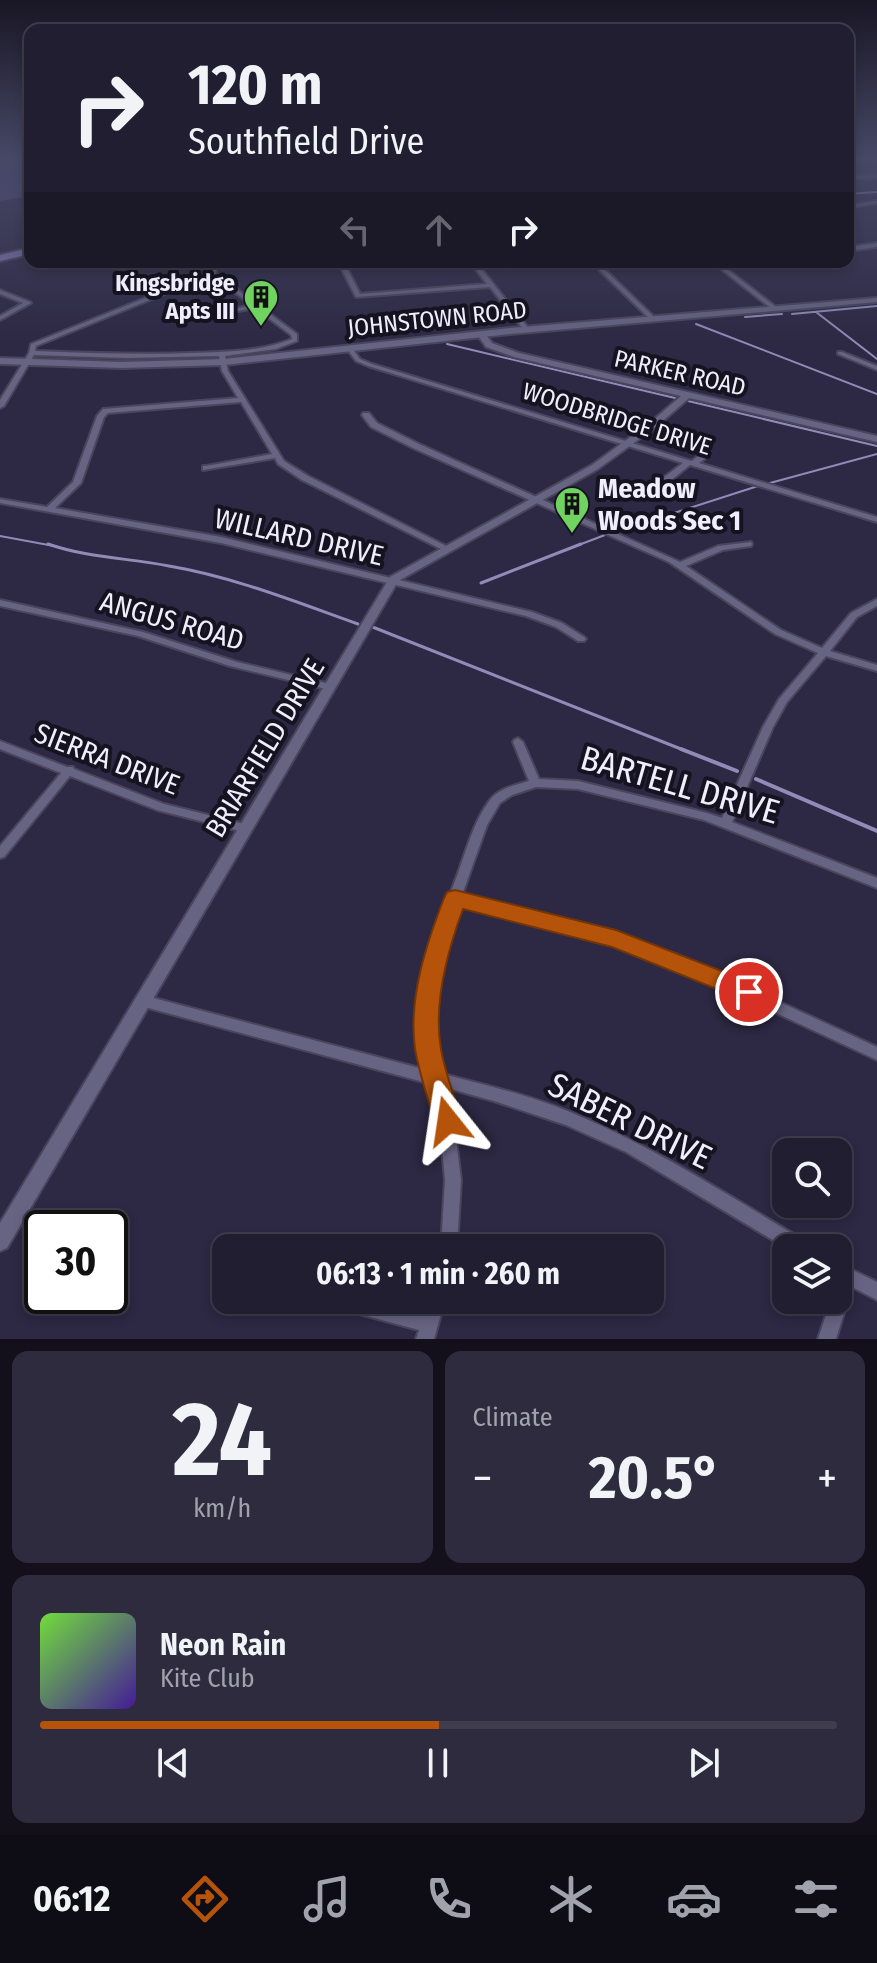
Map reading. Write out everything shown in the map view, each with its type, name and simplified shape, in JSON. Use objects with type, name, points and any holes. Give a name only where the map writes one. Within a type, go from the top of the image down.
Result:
[{"type":"main road","points":[[0,258],[24,252]]},
{"type":"main road","name":"JOHNSTOWN ROAD","points":[[0,361],[133,365],[350,349],[526,329],[877,300]]},
{"type":"street","points":[[854,248],[877,245]]},
{"type":"street","points":[[0,406],[32,353],[33,345],[212,273],[214,268]]},
{"type":"street","points":[[344,268],[358,296],[491,285]]},
{"type":"street","points":[[478,268],[526,329]]},
{"type":"street","points":[[600,268],[652,318]]},
{"type":"street","points":[[723,268],[774,308]]},
{"type":"street","points":[[32,353],[223,357],[292,342],[294,334],[212,273]]},
{"type":"street","points":[[0,292],[28,303],[0,318]]},
{"type":"street","points":[[223,313],[257,306]]},
{"type":"street","name":"PARKER ROAD","points":[[481,334],[489,345],[500,350],[877,439]]},
{"type":"street","name":"WOODBRIDGE DRIVE","points":[[350,349],[358,360],[370,365],[877,520]]},
{"type":"street","points":[[840,353],[877,368]]},
{"type":"street","points":[[223,357],[242,400],[276,456],[305,478],[446,548]]},
{"type":"street","name":"BRIARFIELD DRIVE","points":[[0,1241],[393,581],[446,548],[595,467],[687,395]]},
{"type":"street","points":[[49,510],[77,483],[101,416],[106,411],[242,400]]},
{"type":"street","points":[[366,415],[374,425],[416,446],[680,565],[752,617],[824,652],[877,668]]},
{"type":"street","points":[[666,480],[707,453]]},
{"type":"street","points":[[206,468],[276,456]]},
{"type":"street","name":"WILLARD DRIVE","points":[[0,501],[221,540],[529,614],[571,630],[581,639]]},
{"type":"street","points":[[680,565],[721,548],[748,544]]},
{"type":"street","points":[[725,824],[776,713],[854,615],[877,602]]},
{"type":"street","name":"ANGUS ROAD","points":[[0,603],[140,634],[245,667],[330,687]]},
{"type":"street","points":[[518,742],[535,783]]},
{"type":"street","name":"SIERRA DRIVE","points":[[0,745],[161,807],[244,828]]},
{"type":"street","points":[[0,854],[69,770]]},
{"type":"street","name":"BARTELL DRIVE","points":[[450,1234],[453,1180],[448,1121],[428,1048],[428,995],[437,946],[489,808],[508,792],[535,783],[578,785],[646,800],[725,824],[877,883]]},
{"type":"street","points":[[455,898],[563,924],[673,959],[877,1054]]},
{"type":"street","name":"SABER DRIVE","points":[[142,1001],[531,1105],[591,1128],[696,1184],[778,1234]]},
{"type":"street","points":[[852,1278],[877,1291]]},
{"type":"street","points":[[380,1314],[428,1331]]},
{"type":"street","points":[[827,1339],[833,1314]]},
{"type":"waterway","points":[[792,314],[877,306]]},
{"type":"waterway","points":[[816,312],[877,359]]},
{"type":"waterway","points":[[745,317],[782,314]]},
{"type":"waterway","points":[[696,324],[877,394]]},
{"type":"waterway","points":[[447,344],[675,398]]},
{"type":"waterway","points":[[688,401],[877,446]]},
{"type":"waterway","points":[[770,483],[877,454]]},
{"type":"waterway","points":[[618,531],[758,486]]},
{"type":"waterway","points":[[576,546],[605,535]]},
{"type":"waterway","points":[[0,536],[54,546]]},
{"type":"waterway","points":[[48,544],[217,577],[358,624]]},
{"type":"waterway","points":[[481,583],[581,544]]},
{"type":"waterway","points":[[370,626],[686,751]]},
{"type":"waterway","points":[[681,749],[737,771]]},
{"type":"waterway","points":[[756,779],[877,831]]},
{"type":"place","name":"Kingsbridge Apts III","points":[[261,328]]},
{"type":"place","name":"Meadow Woods Sec 1","points":[[572,535]]},
{"type":"route","points":[[448,1121],[428,1048],[428,995],[437,946],[455,898],[616,939],[673,959],[749,992]]}]
